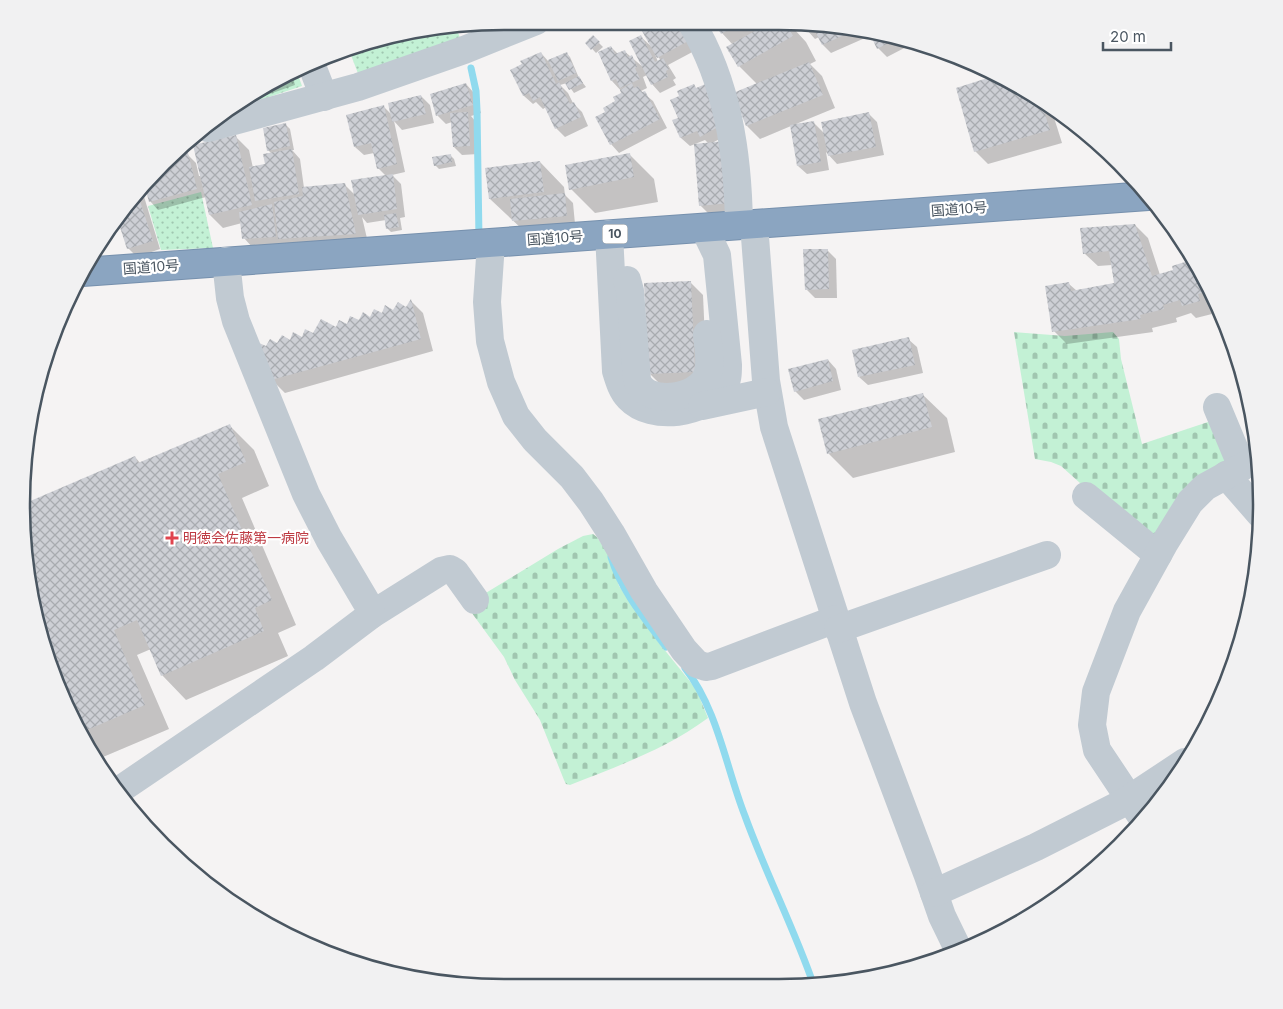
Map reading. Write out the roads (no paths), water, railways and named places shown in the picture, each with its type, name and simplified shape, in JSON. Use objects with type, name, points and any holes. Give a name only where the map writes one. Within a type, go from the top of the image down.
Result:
[{"type":"highway","name":"国道10号","points":[[92,271],[491,243],[610,241],[747,224],[1139,197]]},
{"type":"street","points":[[221,125],[358,88],[461,39],[498,30]]},
{"type":"street","points":[[695,30],[711,63],[730,125],[738,182],[747,224],[767,392],[780,447],[875,739],[944,923],[956,945]]},
{"type":"street","points":[[314,70],[324,97]]},
{"type":"street","points":[[610,241],[630,291],[638,384],[646,392],[654,396],[686,394],[701,386],[709,370],[700,261],[704,228]]},
{"type":"street","points":[[694,407],[715,397],[724,387],[728,377],[717,255],[704,228]]},
{"type":"street","points":[[610,241],[616,371],[623,390],[637,405],[652,411],[661,412],[767,392]]},
{"type":"street","points":[[491,243],[487,302],[490,341],[496,365],[511,406],[531,436],[572,477],[591,502],[654,607],[691,659],[701,666],[712,666],[1048,555]]},
{"type":"street","points":[[226,261],[230,298],[236,321],[302,485],[321,525],[371,610],[370,615]]},
{"type":"street","points":[[1217,407],[1253,495]]},
{"type":"street","points":[[1136,809],[1097,750],[1092,733],[1092,715],[1096,692],[1120,625],[1158,555],[1190,502],[1200,491],[1242,467]]},
{"type":"street","points":[[1086,496],[1158,555]]},
{"type":"street","points":[[124,787],[314,658],[370,615],[442,570],[450,569],[454,572],[475,600]]},
{"type":"street","points":[[934,893],[1036,847],[1136,809],[1161,784]]},
{"type":"waterway","points":[[471,68],[476,91],[477,110],[479,239]]},
{"type":"waterway","points":[[611,557],[627,593],[666,647]]},
{"type":"waterway","points":[[685,668],[706,702],[753,838],[811,978]]},
{"type":"place","name":"明徳会佐藤第一病院","points":[[172,538]]}]
